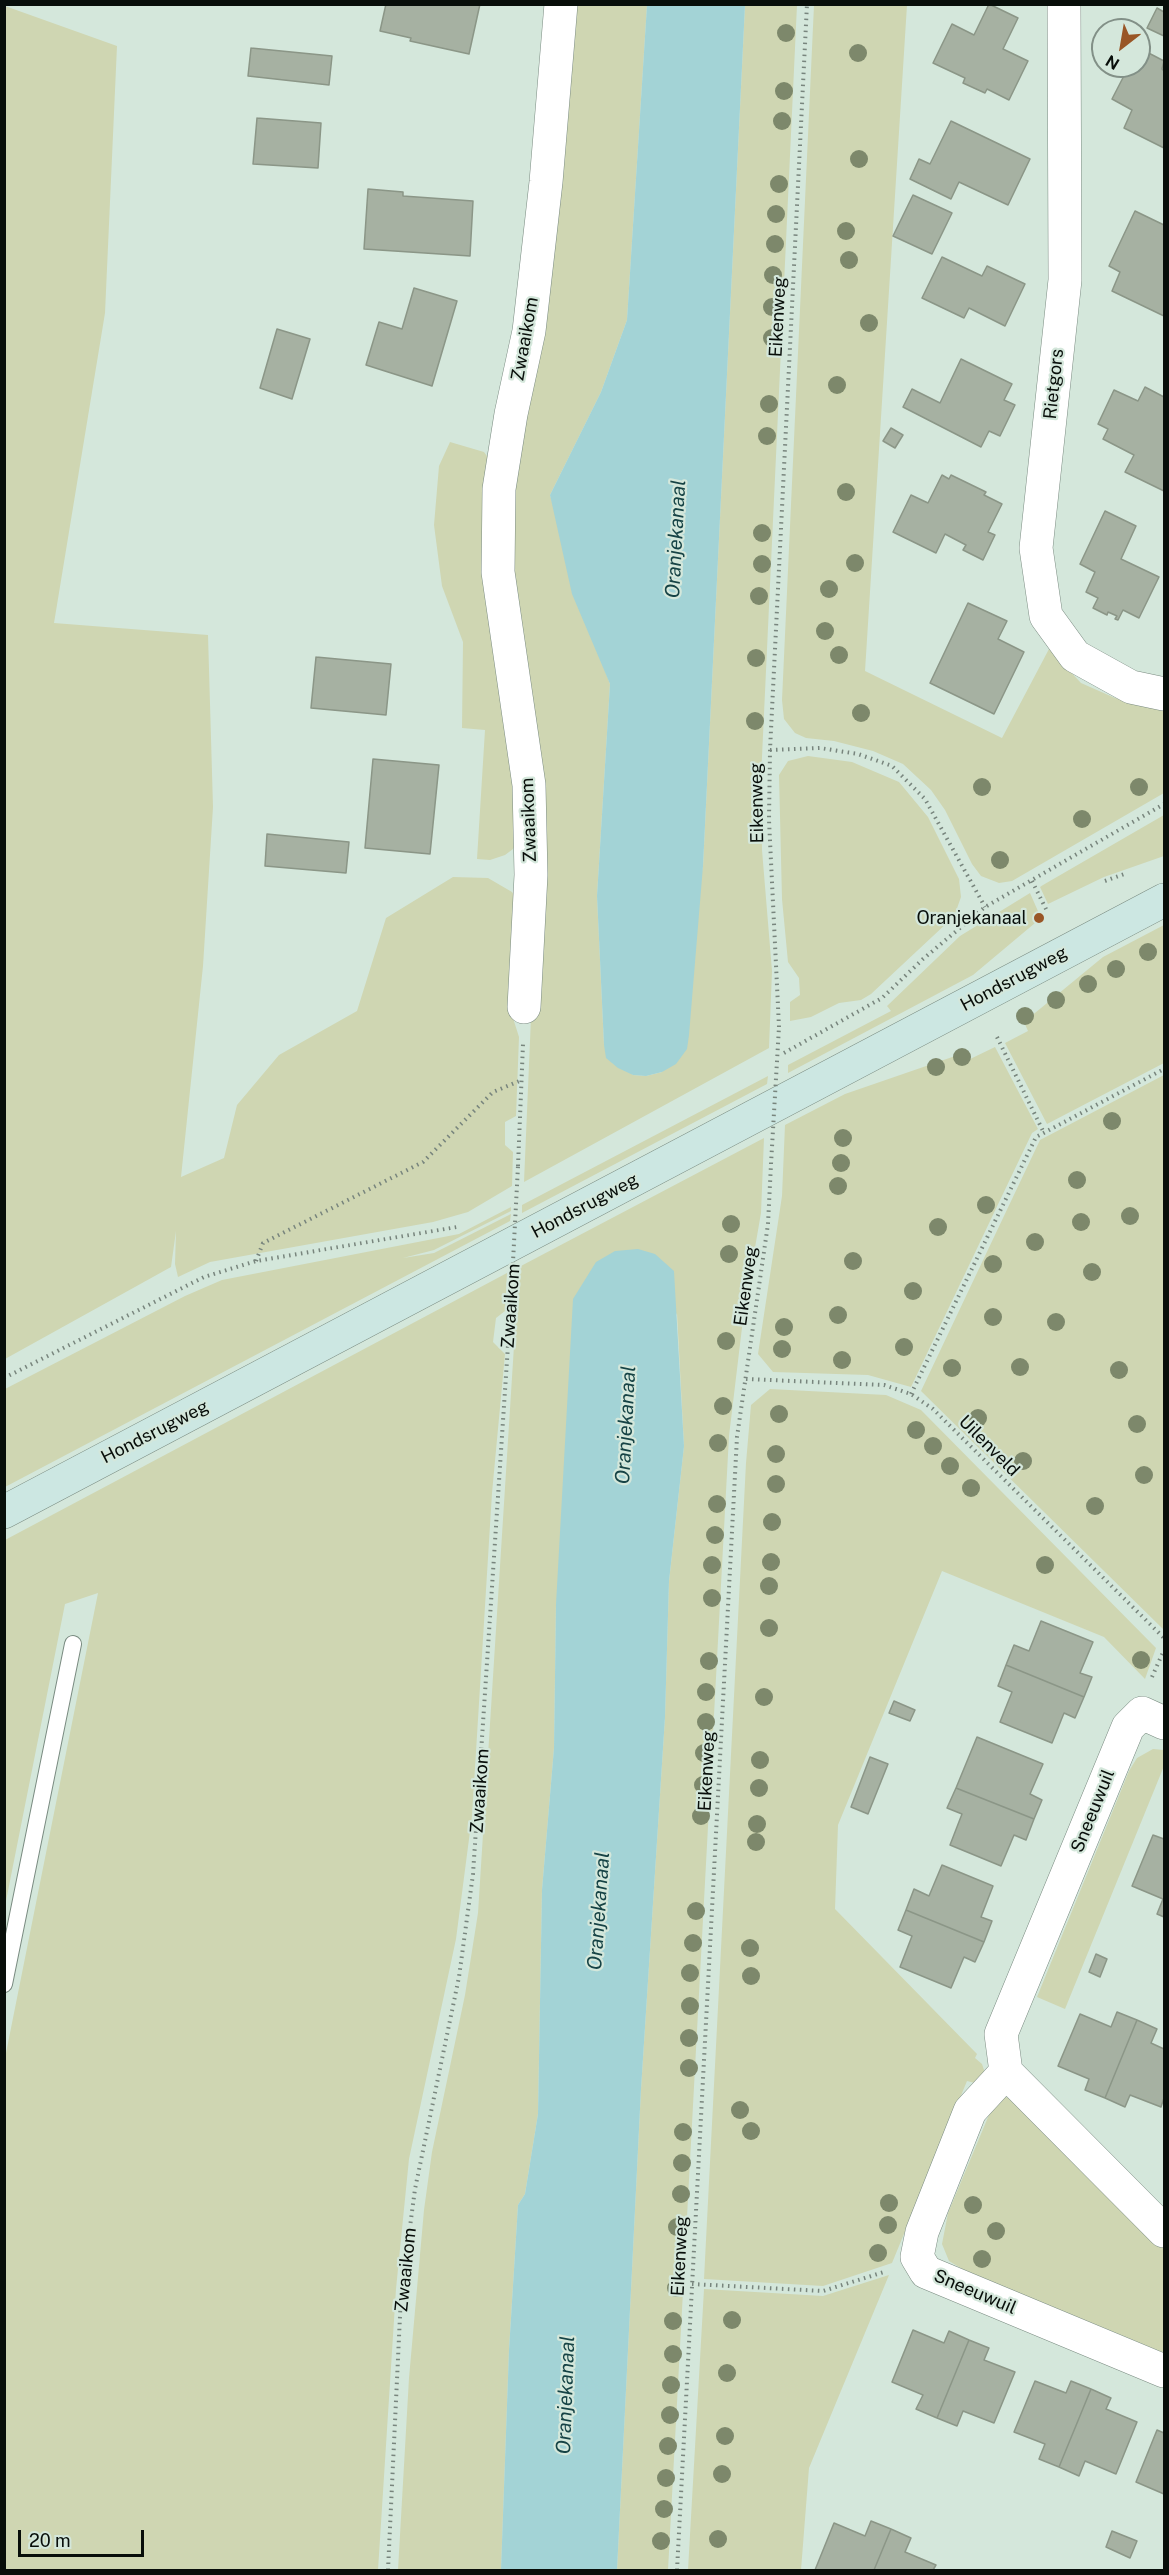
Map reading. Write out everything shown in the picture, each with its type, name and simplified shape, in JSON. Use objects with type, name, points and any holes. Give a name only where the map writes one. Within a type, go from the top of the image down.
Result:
[{"type":"street","name":"Zwaaikom","points":[[524,1007],[531,875],[529,785],[498,572],[499,489],[511,414],[529,332],[546,182],[561,4]]},
{"type":"street","name":"Rietgors","points":[[1064,4],[1065,280],[1036,548],[1046,616],[1075,656],[1131,687],[1164,694]]},
{"type":"street","name":"Hondsrugweg","points":[[4,1512],[1164,900]]},
{"type":"street","name":"Sneeuwuil","points":[[1164,1723],[1142,1713],[1128,1727],[1001,2034],[1006,2072],[970,2110],[922,2232],[917,2257],[926,2272],[1164,2371]]},
{"type":"street","points":[[1006,2072],[1164,2231]]},
{"type":"lane","points":[[4,1984],[73,1644]]},
{"type":"path","name":"Eikenweg","points":[[677,2571],[736,1437],[768,1224],[779,1027],[770,820],[770,750],[807,4]]},
{"type":"path","points":[[770,750],[820,748],[858,754],[892,766],[925,799],[985,907]]},
{"type":"path","points":[[770,1061],[882,998],[923,959],[985,907],[1164,804]]},
{"type":"path","points":[[1032,881],[1048,913]]},
{"type":"path","name":"Zwaaikom","points":[[388,2571],[401,2295],[415,2189],[459,1977],[474,1863],[511,1300],[524,1007]]},
{"type":"path","points":[[997,1037],[1043,1131]]},
{"type":"path","points":[[911,1394],[1036,1137],[1043,1131],[1164,1069]]},
{"type":"path","points":[[256,1261],[263,1243],[423,1162],[493,1092],[522,1080]]},
{"type":"path","points":[[506,1202],[527,1191]]},
{"type":"path","points":[[4,1378],[204,1276],[256,1261],[454,1228],[465,1223]]},
{"type":"path","name":"Uilenveld","points":[[746,1379],[884,1385],[911,1394],[933,1409],[1164,1638]]},
{"type":"path","points":[[692,2284],[823,2291],[892,2270],[917,2257]]},
{"type":"green space","points":[[573,5],[647,5],[627,320],[601,392],[550,495],[594,640],[610,684],[597,896],[604,1045],[633,1075],[646,1076],[662,1072],[703,866],[745,5],[797,5],[761,778],[762,850],[772,971],[769,1048],[524,1182],[532,994],[504,569]]},
{"type":"green space","points":[[814,5],[907,5],[865,671],[1002,738],[1049,649],[1081,683],[1115,698],[1164,710],[1164,793],[1012,881],[999,883],[981,876],[972,864],[945,810],[931,790],[903,764],[873,751],[834,741],[806,738],[795,733],[784,719],[782,700]]},
{"type":"green space","points":[[5,6],[117,46],[105,313],[54,623],[208,635],[213,807],[203,966],[181,1177],[224,1158],[237,1105],[279,1055],[357,1011],[386,918],[453,877],[488,878],[512,892],[517,899],[513,1018],[519,1037],[516,1116],[505,1122],[505,1145],[513,1152],[512,1186],[468,1212],[433,1222],[210,1262],[178,1277],[175,1264],[176,1231],[171,1267],[5,1359]]},
{"type":"green space","points":[[450,442],[484,452],[492,463],[521,836],[513,849],[505,855],[490,860],[477,859],[485,730],[462,728],[463,642],[442,586],[434,525],[439,466]]},
{"type":"green space","points":[[808,756],[852,762],[899,782],[928,817],[959,879],[961,897],[955,914],[948,922],[871,994],[861,1000],[839,1003],[811,1017],[790,1021],[790,1002],[800,995],[799,978],[788,962],[782,899],[779,775],[788,761]]},
{"type":"green space","points":[[1164,815],[1164,856],[1104,877],[1048,904],[1040,887]]},
{"type":"green space","points":[[1030,893],[1041,918],[973,975],[788,1073],[788,1065],[891,1011],[887,1006],[960,936]]},
{"type":"green space","points":[[1164,925],[1164,1063],[1047,1124],[1005,1043],[1028,1031],[1024,1022],[1103,957]]},
{"type":"green space","points":[[995,1047],[1038,1129],[1032,1133],[911,1387],[868,1375],[773,1372],[758,1354],[782,1196],[785,1125],[845,1094],[961,1054],[966,1061]]},
{"type":"green space","points":[[1164,1075],[1164,1630],[921,1391],[1040,1140]]},
{"type":"green space","points":[[768,1076],[767,1084],[522,1213],[522,1205]]},
{"type":"green space","points":[[764,1138],[761,1213],[744,1311],[729,1436],[668,2570],[617,2570],[641,2089],[665,1717],[669,1581],[684,1446],[677,1313],[556,1604],[554,1748],[542,1890],[538,2114],[525,2194],[518,2205],[509,2350],[501,2570],[398,2570],[409,2378],[424,2210],[432,2152],[465,1995],[478,1913],[519,1267]]},
{"type":"green space","points":[[511,1207],[511,1211],[434,1250],[403,1258],[434,1253],[511,1214],[510,1221],[5,1487],[5,1389],[185,1296],[222,1280],[459,1234]]},
{"type":"green space","points":[[507,1273],[505,1311],[496,1318],[493,1342],[505,1354],[492,1493],[472,1816],[456,1939],[409,2159],[396,2289],[378,2570],[5,2570],[5,2058],[98,1593],[65,1604],[5,1906],[5,1540]]},
{"type":"green space","points":[[770,1389],[886,1395],[921,1410],[1156,1648],[1145,1679],[1104,1637],[942,1571],[838,1825],[835,1909],[977,2054],[975,2058],[982,2064],[985,2073],[975,2083],[967,2081],[892,2263],[823,2286],[704,2279],[746,1463],[751,1405]]},
{"type":"green space","points":[[1153,1749],[1164,1750],[1164,1766],[1065,2009],[1037,1997],[1129,1771],[1137,1758]]},
{"type":"green space","points":[[1005,2097],[1014,2099],[1032,2112],[1164,2247],[1164,2353],[964,2270],[949,2261],[942,2244],[948,2213],[991,2110]]},
{"type":"green space","points":[[889,2275],[809,2468],[801,2570],[688,2570],[704,2289],[823,2296]]},
{"type":"water","points":[[647,5],[745,5],[703,866],[689,1035],[687,1049],[676,1064],[662,1072],[646,1076],[633,1075],[618,1068],[606,1058],[597,896],[610,684],[572,594],[550,495],[601,392],[627,320]]},
{"type":"water","points":[[638,1249],[655,1254],[674,1271],[684,1446],[669,1581],[665,1717],[641,2089],[617,2570],[501,2570],[509,2350],[518,2205],[525,2194],[538,2114],[542,1890],[554,1748],[556,1604],[573,1299],[596,1262],[615,1251]]},
{"type":"building","points":[[386,4],[480,4],[469,54],[410,41],[411,38],[380,31]]},
{"type":"building","points":[[989,4],[1018,18],[1003,49],[1028,61],[1009,100],[987,89],[985,93],[963,83],[965,78],[933,63],[952,24],[974,35]]},
{"type":"building","points":[[1157,8],[1164,12],[1164,36],[1151,30],[1151,20]]},
{"type":"building","points":[[251,48],[332,56],[329,85],[248,76]]},
{"type":"building","points":[[1151,54],[1164,61],[1162,69],[1164,71],[1164,148],[1124,128],[1132,110],[1112,99],[1123,78],[1151,78]]},
{"type":"building","points":[[257,118],[321,123],[318,168],[253,164]]},
{"type":"building","points":[[951,121],[1030,159],[1008,205],[959,182],[951,199],[910,179],[919,159],[930,164]]},
{"type":"building","points":[[368,189],[403,192],[403,196],[473,201],[470,256],[364,249]]},
{"type":"building","points":[[913,195],[952,213],[932,254],[893,236]]},
{"type":"building","points":[[1135,211],[1164,225],[1164,316],[1112,291],[1120,272],[1109,266]]},
{"type":"building","points":[[942,257],[982,276],[987,266],[1025,284],[1005,326],[969,308],[964,318],[922,298]]},
{"type":"building","points":[[414,288],[457,301],[432,386],[366,365],[379,322],[402,329]]},
{"type":"building","points":[[277,329],[310,339],[292,399],[260,388]]},
{"type":"building","points":[[961,359],[1012,384],[1004,400],[1015,405],[1000,436],[989,431],[981,447],[903,407],[912,389],[940,403]]},
{"type":"building","points":[[1145,387],[1164,397],[1164,491],[1125,472],[1134,455],[1103,439],[1108,429],[1098,424],[1114,390],[1138,401]]},
{"type":"building","points":[[891,428],[903,435],[895,448],[883,441]]},
{"type":"building","points":[[942,475],[949,479],[951,475],[986,492],[984,495],[1002,504],[988,532],[995,535],[983,560],[963,550],[966,545],[945,534],[936,553],[893,532],[911,495],[928,503]]},
{"type":"building","points":[[1105,511],[1136,526],[1121,559],[1159,577],[1139,618],[1123,610],[1118,620],[1115,619],[1117,616],[1108,612],[1107,615],[1093,608],[1098,598],[1086,592],[1095,572],[1080,564]]},
{"type":"building","points":[[968,603],[1007,621],[998,639],[1024,652],[994,714],[930,683]]},
{"type":"building","points":[[316,657],[391,664],[386,715],[311,708]]},
{"type":"building","points":[[373,759],[439,765],[430,854],[365,848]]},
{"type":"building","points":[[267,834],[349,842],[346,873],[265,866]]},
{"type":"building","points":[[1041,1621],[1093,1642],[1080,1673],[1092,1677],[1084,1697],[1006,1665],[1014,1645],[1029,1651]]},
{"type":"building","points":[[1006,1665],[1084,1697],[1075,1718],[1064,1713],[1052,1743],[1000,1722],[1012,1692],[998,1686]]},
{"type":"building","points":[[894,1701],[915,1710],[910,1721],[889,1713]]},
{"type":"building","points":[[977,1737],[1043,1764],[1030,1794],[1042,1800],[1034,1819],[956,1788]]},
{"type":"building","points":[[870,1757],[888,1764],[868,1814],[851,1807]]},
{"type":"building","points":[[956,1788],[1034,1819],[1026,1840],[1014,1835],[1001,1866],[950,1845],[962,1814],[947,1808]]},
{"type":"building","points":[[1153,1835],[1164,1839],[1164,1917],[1157,1914],[1163,1899],[1132,1886]]},
{"type":"building","points":[[942,1865],[993,1886],[981,1917],[992,1921],[984,1942],[906,1910],[914,1889],[929,1896]]},
{"type":"building","points":[[906,1910],[984,1942],[975,1962],[964,1957],[951,1988],[900,1967],[912,1936],[898,1930]]},
{"type":"building","points":[[1096,1954],[1107,1959],[1100,1977],[1089,1972]]},
{"type":"building","points":[[1117,2012],[1137,2020],[1105,2098],[1085,2090],[1089,2079],[1058,2066],[1080,2014],[1111,2027]]},
{"type":"building","points":[[1137,2020],[1157,2029],[1151,2043],[1164,2049],[1164,2098],[1161,2107],[1130,2095],[1125,2107],[1105,2098]]},
{"type":"building","points":[[913,2330],[944,2343],[949,2331],[969,2340],[937,2418],[916,2409],[923,2395],[892,2382]]},
{"type":"building","points":[[969,2340],[989,2348],[984,2360],[1015,2372],[994,2423],[963,2411],[957,2426],[937,2418]]},
{"type":"building","points":[[1035,2381],[1066,2393],[1071,2381],[1091,2389],[1059,2467],[1039,2459],[1045,2444],[1014,2432]]},
{"type":"building","points":[[1091,2389],[1111,2398],[1106,2409],[1137,2422],[1116,2474],[1085,2461],[1079,2476],[1059,2467]]},
{"type":"building","points":[[1157,2430],[1164,2433],[1164,2494],[1136,2482]]},
{"type":"building","points":[[871,2521],[891,2529],[874,2570],[815,2570],[834,2523],[865,2536]]},
{"type":"building","points":[[891,2529],[911,2538],[905,2552],[936,2565],[933,2570],[874,2570]]},
{"type":"building","points":[[1112,2531],[1137,2541],[1130,2558],[1106,2547]]},
{"type":"place","name":"Oranjekanaal","points":[[1039,918]]}]
